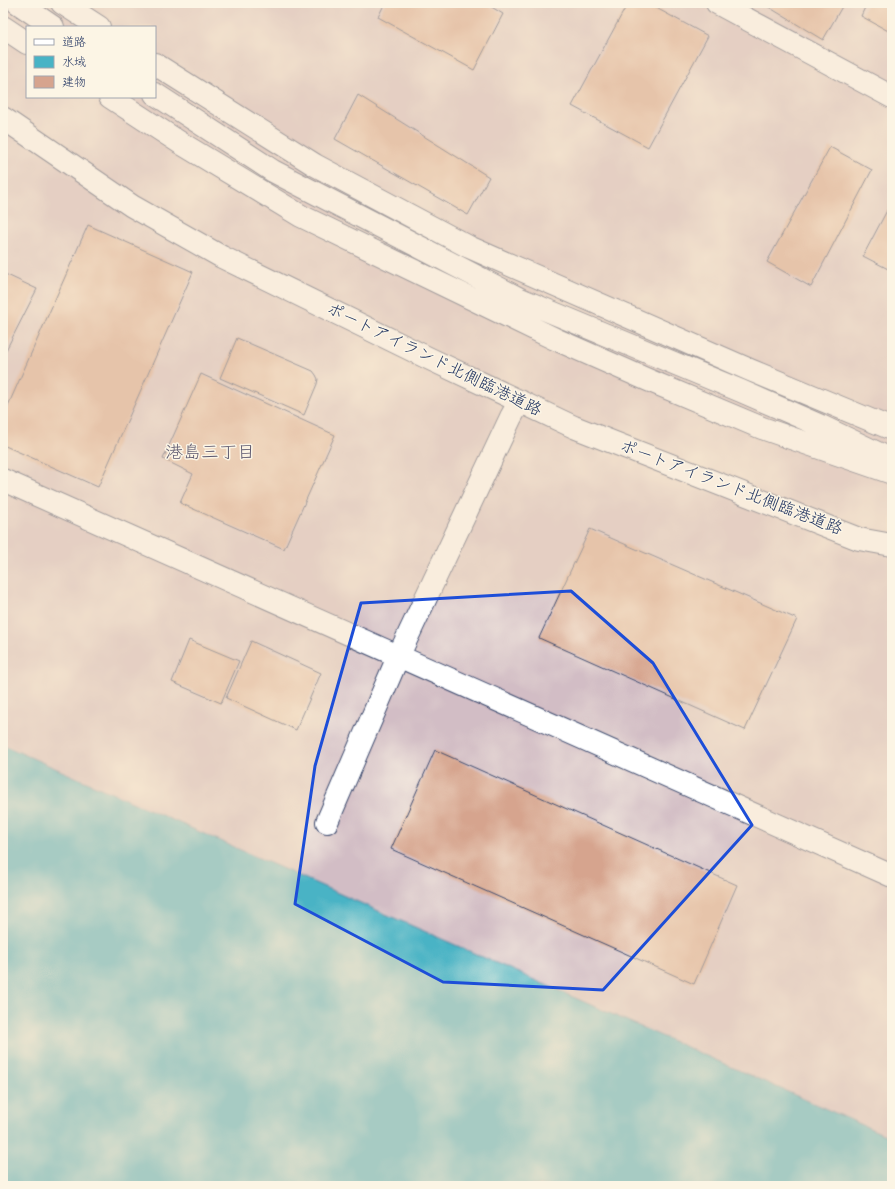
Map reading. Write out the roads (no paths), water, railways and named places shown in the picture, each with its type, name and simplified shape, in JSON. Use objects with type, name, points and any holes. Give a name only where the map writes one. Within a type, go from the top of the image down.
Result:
[{"type":"street","points":[[18,3],[52,26]]},
{"type":"street","points":[[62,3],[97,26]]},
{"type":"street","points":[[717,3],[892,97]]},
{"type":"street","points":[[3,27],[26,42]]},
{"type":"street","points":[[156,65],[315,165],[469,247],[742,367],[892,429]]},
{"type":"street","points":[[156,95],[273,171],[520,299],[741,391],[821,426],[892,460]]},
{"type":"street","points":[[112,98],[179,142],[301,216],[555,339],[762,428],[892,473]]},
{"type":"street","name":"ポートアイランド北側臨港道路","points":[[3,118],[132,206],[222,257],[428,358],[574,427],[859,539],[892,545]]},
{"type":"street","points":[[327,822],[398,656],[520,401]]},
{"type":"street","points":[[3,480],[892,876]]},
{"type":"water","points":[[3,745],[892,1138],[892,1186],[3,1186]]},
{"type":"district","name":"港島三丁目","points":[[210,454]]}]
